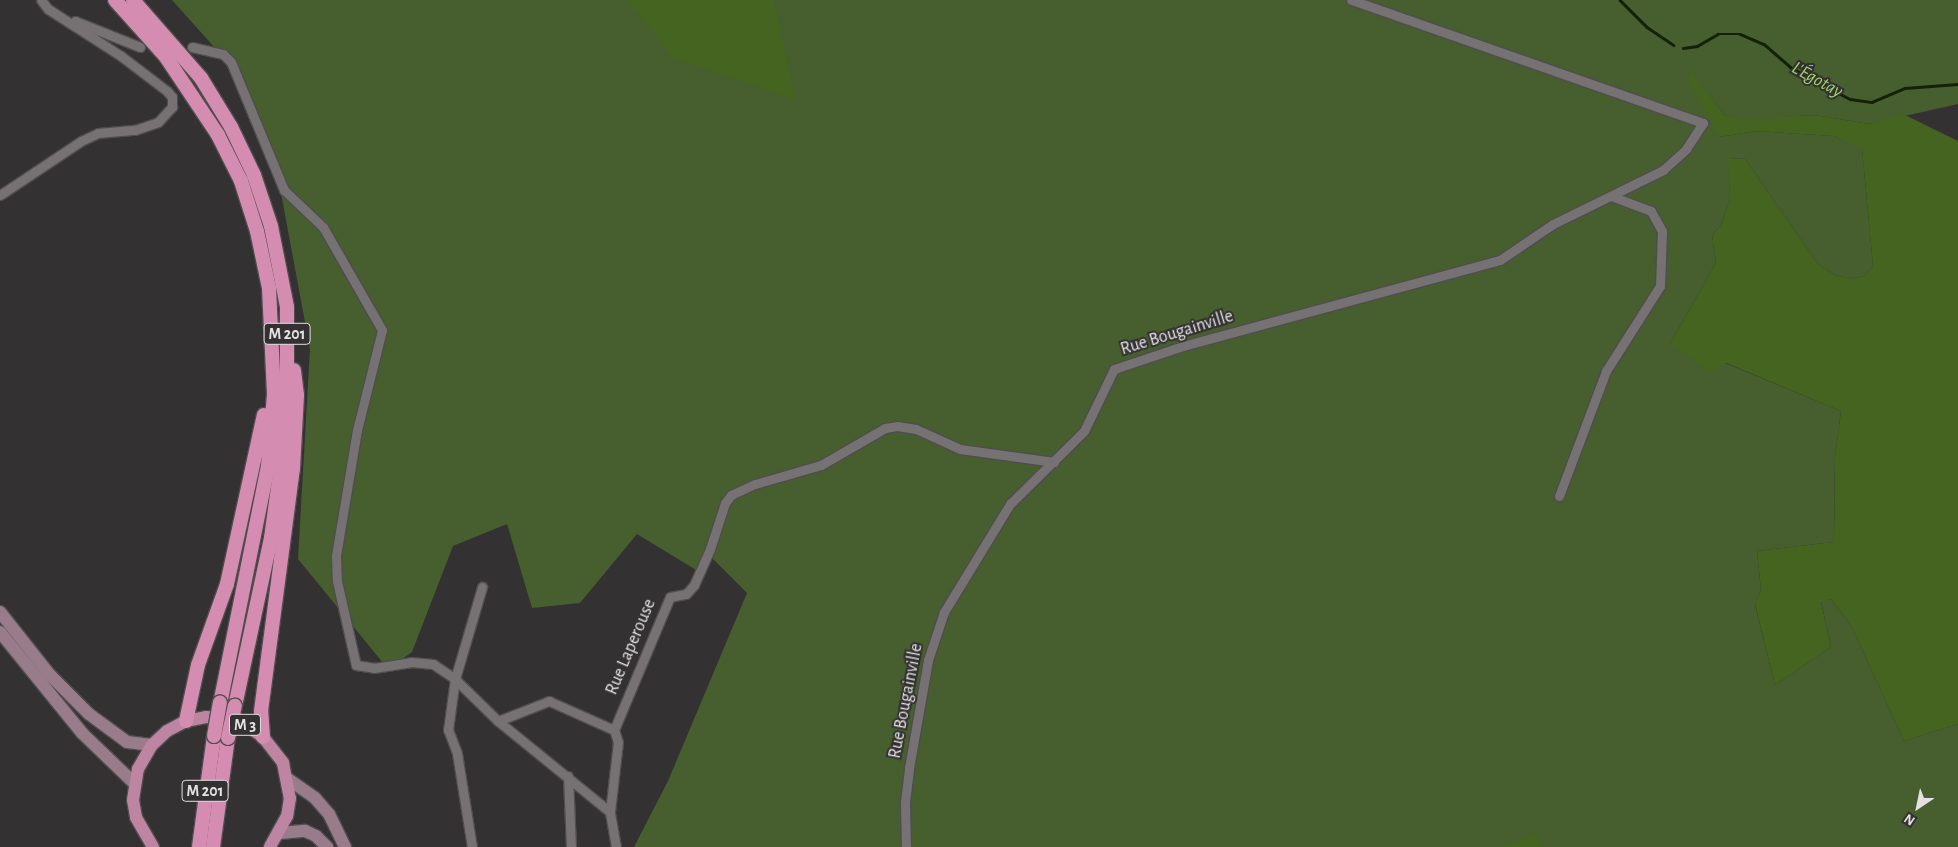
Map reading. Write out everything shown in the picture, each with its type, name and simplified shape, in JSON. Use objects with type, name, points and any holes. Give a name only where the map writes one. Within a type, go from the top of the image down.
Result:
[{"type":"highway","name":"M 201","points":[[115,0],[166,57],[218,135],[241,181],[261,248],[274,326],[271,430],[256,535],[220,703],[221,737],[213,847]]},
{"type":"highway","name":"M 201","points":[[133,0],[201,78],[231,128],[254,175],[271,226],[287,308],[287,394],[281,466],[271,538],[235,706],[221,737],[199,847]]},
{"type":"highway","points":[[186,721],[198,665],[228,584],[262,426],[268,334],[261,248]]},
{"type":"highway","points":[[263,737],[261,711],[296,432],[297,395],[287,308]]},
{"type":"main road","points":[[0,612],[50,675],[89,714],[127,742],[152,745]]},
{"type":"main road","points":[[0,632],[37,680],[82,733],[134,783]]},
{"type":"main road","points":[[0,647],[37,680]]},
{"type":"main road","name":"M 3","points":[[153,847],[136,816],[134,783],[140,763],[152,745],[167,731],[186,721],[206,717],[227,719],[246,725],[263,737],[279,756],[288,779],[287,816],[280,833],[270,847]]},
{"type":"main road","points":[[288,779],[315,798],[329,814],[345,847]]},
{"type":"main road","points":[[280,833],[305,831],[316,836],[327,847]]},
{"type":"street","points":[[0,196],[81,141],[98,133],[135,130],[158,122],[172,108],[172,97],[167,91],[122,56],[48,9],[41,0]]},
{"type":"street","name":"Rue Bougainville","points":[[906,847],[907,777],[928,660],[944,612],[1010,504],[1084,431],[1114,369],[1183,346],[1500,260],[1553,224],[1663,170],[1686,149],[1703,123],[1351,0]]},
{"type":"street","points":[[48,9],[140,47]]},
{"type":"street","points":[[192,47],[223,54],[231,62],[284,190],[323,227],[382,330],[357,430],[336,556],[337,581],[356,665],[374,668],[411,662],[433,664],[455,679],[498,721],[610,812]]},
{"type":"street","points":[[1559,496],[1606,371],[1660,286],[1662,231],[1651,211],[1611,196]]},
{"type":"street","name":"Rue Laperouse","points":[[616,847],[610,812],[618,742],[614,730],[670,597],[686,594],[694,585],[710,549],[724,503],[731,495],[755,484],[821,465],[885,428],[897,426],[916,429],[960,449],[1054,462]]},
{"type":"street","points":[[472,847],[457,753],[448,730],[455,679],[482,587]]},
{"type":"street","points":[[498,721],[549,701],[614,730]]},
{"type":"street","points":[[568,776],[571,847]]},
{"type":"green space","points":[[172,0],[1958,0],[1958,104],[1869,124],[1814,115],[1743,120],[1724,115],[1690,68],[1719,137],[1756,131],[1834,136],[1862,148],[1873,266],[1864,276],[1851,279],[1835,275],[1818,264],[1745,159],[1729,158],[1730,200],[1721,225],[1712,235],[1716,263],[1670,344],[1725,363],[1841,411],[1835,457],[1834,542],[1757,551],[1761,590],[1755,605],[1775,685],[1831,647],[1821,601],[1831,599],[1852,627],[1904,741],[1958,724],[1958,847],[634,847],[668,781],[747,593],[710,556],[696,570],[637,534],[580,603],[532,608],[507,524],[453,546],[412,652],[388,669],[298,559],[310,349],[278,177],[233,68]]},
{"type":"green space","points":[[628,0],[774,0],[796,100],[673,58]]},
{"type":"green space","points":[[1690,67],[1724,115],[1743,119],[1814,115],[1869,124],[1903,114],[1958,141],[1958,724],[1904,741],[1852,627],[1831,599],[1821,602],[1831,647],[1775,685],[1755,604],[1761,590],[1757,551],[1834,542],[1835,457],[1841,411],[1726,363],[1710,372],[1670,344],[1716,263],[1712,235],[1721,225],[1730,200],[1728,158],[1745,159],[1818,264],[1835,275],[1851,279],[1864,276],[1873,266],[1862,149],[1834,136],[1756,131],[1719,137],[1688,81]]},
{"type":"green space","points":[[1537,833],[1543,847],[1500,847]]},
{"type":"waterway","name":"L'Égotay","points":[[1620,0],[1647,27],[1674,45]]},
{"type":"waterway","name":"L'Égotay","points":[[1683,48],[1697,46],[1718,34],[1740,34],[1764,44],[1790,67],[1850,99],[1872,102],[1905,88],[1958,84]]}]
